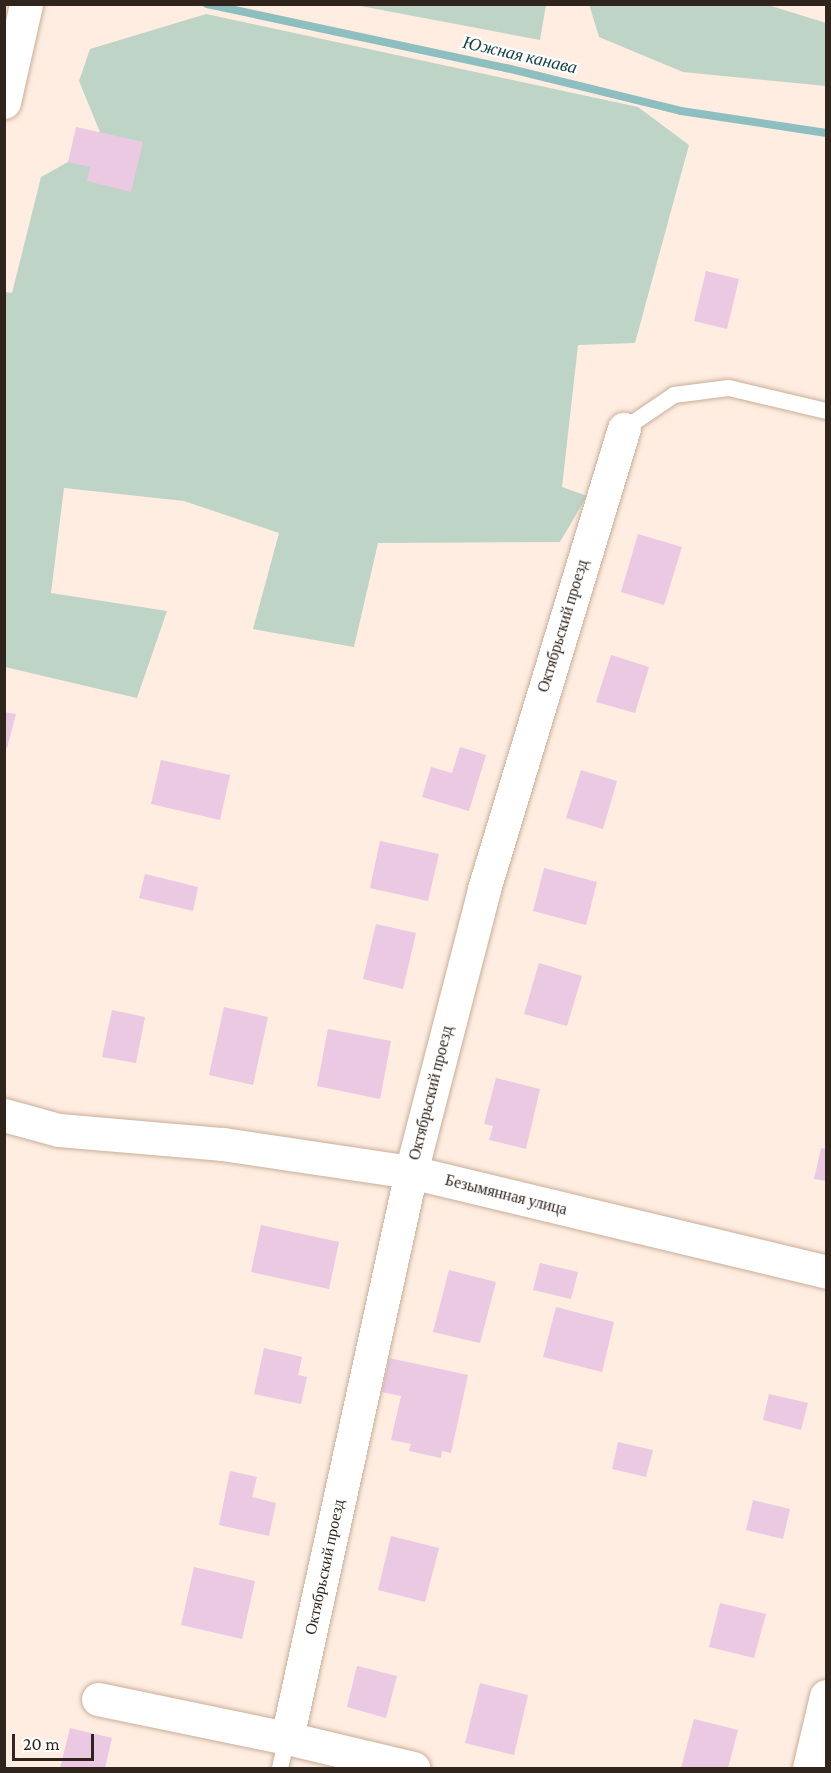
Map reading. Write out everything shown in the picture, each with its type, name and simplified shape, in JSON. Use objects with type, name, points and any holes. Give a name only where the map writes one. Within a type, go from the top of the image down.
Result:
[{"type":"street","points":[[4,102],[26,4]]},
{"type":"street","name":"Октябрьский проезд","points":[[283,1753],[411,1172],[484,889],[624,429]]},
{"type":"street","name":"Безымянная улица","points":[[4,1114],[58,1130],[223,1144],[411,1172],[826,1272]]},
{"type":"street","points":[[809,1768],[826,1696]]},
{"type":"street","points":[[98,1700],[283,1753],[413,1768]]},
{"type":"lane","points":[[624,429],[674,395],[729,388],[826,411]]},
{"type":"green space","points":[[546,4],[540,40],[355,5]]},
{"type":"green space","points":[[589,4],[768,5],[826,23],[826,86],[683,72],[599,37]]},
{"type":"green space","points":[[206,14],[638,107],[689,145],[635,343],[578,345],[562,487],[587,496],[560,542],[378,543],[354,647],[253,629],[279,533],[184,501],[64,488],[51,593],[167,611],[137,698],[5,667],[5,292],[12,293],[41,177],[104,142],[79,81],[90,49]]},
{"type":"building","points":[[76,127],[143,142],[131,192],[87,181],[90,167],[68,162]]},
{"type":"building","points":[[706,271],[739,279],[727,329],[694,321]]},
{"type":"building","points":[[638,534],[682,547],[664,605],[621,592]]},
{"type":"building","points":[[611,655],[649,667],[635,713],[596,702]]},
{"type":"building","points":[[4,712],[16,714],[7,748],[4,747]]},
{"type":"building","points":[[460,747],[486,755],[469,811],[422,797],[431,767],[452,773]]},
{"type":"building","points":[[161,760],[230,775],[220,820],[151,804]]},
{"type":"building","points":[[581,770],[617,781],[603,829],[566,818]]},
{"type":"building","points":[[380,841],[439,854],[428,901],[370,888]]},
{"type":"building","points":[[544,868],[597,882],[586,925],[533,911]]},
{"type":"building","points":[[145,874],[198,887],[193,911],[139,898]]},
{"type":"building","points":[[376,924],[416,933],[403,989],[363,979]]},
{"type":"building","points":[[539,963],[582,976],[567,1026],[524,1014]]},
{"type":"building","points":[[224,1007],[268,1017],[253,1085],[209,1075]]},
{"type":"building","points":[[112,1010],[145,1017],[136,1063],[102,1057]]},
{"type":"building","points":[[328,1029],[391,1041],[380,1099],[317,1086]]},
{"type":"building","points":[[496,1078],[540,1089],[526,1149],[489,1140],[493,1126],[484,1124]]},
{"type":"building","points":[[821,1148],[826,1149],[826,1181],[814,1179]]},
{"type":"building","points":[[261,1225],[339,1242],[329,1289],[251,1272]]},
{"type":"building","points":[[540,1263],[578,1272],[571,1299],[533,1290]]},
{"type":"building","points":[[449,1270],[496,1282],[480,1343],[433,1332]]},
{"type":"building","points":[[556,1307],[614,1322],[602,1372],[543,1357]]},
{"type":"building","points":[[264,1348],[302,1357],[298,1375],[307,1377],[301,1404],[254,1394]]},
{"type":"building","points":[[389,1358],[468,1375],[451,1453],[442,1451],[441,1458],[409,1451],[411,1444],[391,1440],[401,1396],[382,1392]]},
{"type":"building","points":[[769,1394],[808,1403],[801,1430],[763,1420]]},
{"type":"building","points":[[618,1442],[653,1450],[646,1477],[612,1469]]},
{"type":"building","points":[[230,1471],[257,1477],[252,1497],[276,1503],[269,1536],[219,1525]]},
{"type":"building","points":[[753,1500],[790,1509],[783,1539],[746,1530]]},
{"type":"building","points":[[391,1536],[439,1548],[425,1602],[378,1590]]},
{"type":"building","points":[[194,1567],[255,1581],[242,1639],[181,1625]]},
{"type":"building","points":[[720,1603],[766,1614],[754,1658],[709,1647]]},
{"type":"building","points":[[357,1666],[397,1676],[386,1718],[347,1707]]},
{"type":"building","points":[[480,1683],[528,1695],[514,1755],[465,1743]]},
{"type":"building","points":[[694,1719],[738,1730],[728,1768],[681,1768]]},
{"type":"building","points":[[70,1728],[112,1738],[105,1768],[60,1768]]},
{"type":"waterway","name":"Южная канава","points":[[207,4],[506,68],[681,111],[826,133]]}]
